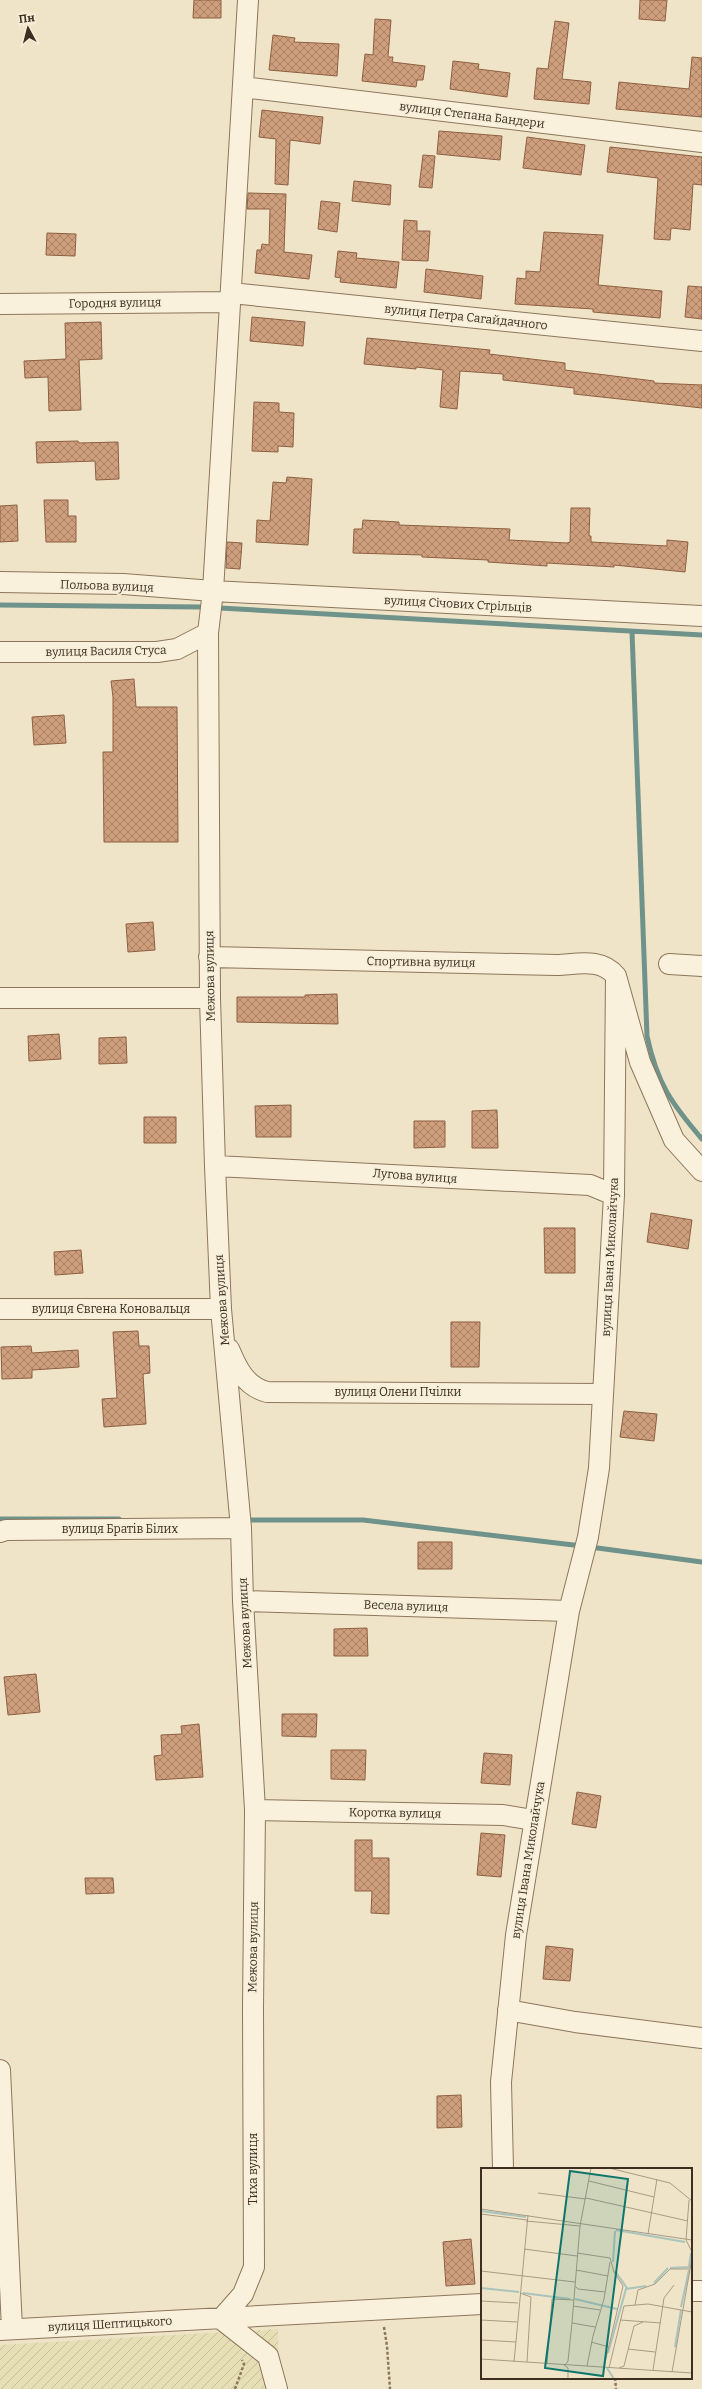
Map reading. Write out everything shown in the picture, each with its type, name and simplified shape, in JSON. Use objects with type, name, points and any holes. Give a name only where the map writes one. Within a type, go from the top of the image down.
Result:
[{"type":"street","name":"Межова вулиця","points":[[248,0],[213,591],[208,633],[209,957],[215,1166],[221,1309],[241,1528],[243,1601],[256,1810],[253,2008]]},
{"type":"street","name":"вулиця Степана Бандери","points":[[242,88],[702,142]]},
{"type":"street","name":"Городня вулиця","points":[[0,304],[230,297]]},
{"type":"street","name":"вулиця Петра Сагайдачного","points":[[230,297],[702,341]]},
{"type":"street","name":"Польова вулиця","points":[[0,582],[123,584],[213,591]]},
{"type":"street","name":"вулиця Січових Стрільців","points":[[213,591],[702,616]]},
{"type":"street","name":"вулиця Василя Стуса","points":[[0,652],[157,652],[177,649],[208,633]]},
{"type":"street","name":"Спортивна вулиця","points":[[209,957],[557,965],[590,963],[600,964],[610,969],[618,982]]},
{"type":"street","points":[[669,964],[702,966]]},
{"type":"street","points":[[618,982],[640,1062],[674,1140],[702,1171]]},
{"type":"street","name":"вулиця Івана Миколайчука","points":[[502,2168],[501,2082],[516,1935],[533,1820],[569,1611],[586,1545],[599,1468],[614,1195],[618,982]]},
{"type":"street","points":[[0,998],[210,998]]},
{"type":"street","name":"Лугова вулиця","points":[[215,1166],[590,1185],[614,1195]]},
{"type":"street","name":"вулиця Євгена Коновальця","points":[[0,1309],[221,1309]]},
{"type":"street","name":"вулиця Олени Пчілки","points":[[224,1338],[236,1365],[248,1384],[256,1389],[267,1392],[602,1394]]},
{"type":"street","name":"вулиця Братів Білих","points":[[0,1532],[6,1530],[241,1528]]},
{"type":"street","name":"Весела вулиця","points":[[243,1601],[569,1611]]},
{"type":"street","name":"Коротка вулиця","points":[[256,1810],[503,1815],[533,1820]]},
{"type":"street","name":"Тиха вулиця","points":[[221,2319],[243,2294],[254,2267],[253,2008]]},
{"type":"street","points":[[508,2010],[575,2022],[702,2038]]},
{"type":"street","points":[[0,2070],[6,2330]]},
{"type":"street","name":"вулиця Шептицького","points":[[6,2330],[481,2304]]},
{"type":"street","points":[[221,2319],[268,2356],[277,2389]]},
{"type":"path","points":[[380,2309],[387,2346],[390,2389]]},
{"type":"path","points":[[615,2379],[616,2389]]},
{"type":"shaded area","points":[[278,2329],[279,2389],[0,2389],[0,2345]]},
{"type":"building","points":[[194,0],[221,0],[221,18],[193,18]]},
{"type":"building","points":[[640,0],[667,0],[665,21],[639,19]]},
{"type":"building","points":[[375,19],[391,20],[388,57],[393,57],[392,62],[425,66],[423,80],[417,80],[416,87],[362,81],[365,54],[373,55]]},
{"type":"building","points":[[555,21],[569,23],[562,79],[591,82],[589,104],[534,99],[537,68],[548,69]]},
{"type":"building","points":[[273,35],[295,38],[294,42],[339,44],[337,76],[269,70]]},
{"type":"building","points":[[692,57],[702,58],[702,117],[616,109],[619,82],[689,89]]},
{"type":"building","points":[[453,61],[479,64],[478,69],[510,73],[507,97],[450,89]]},
{"type":"building","points":[[262,110],[323,117],[320,144],[290,140],[288,185],[275,184],[276,139],[259,137]]},
{"type":"building","points":[[439,131],[502,136],[500,160],[437,154]]},
{"type":"building","points":[[527,137],[585,145],[581,175],[523,168]]},
{"type":"building","points":[[610,147],[702,157],[702,185],[693,184],[690,230],[671,228],[670,240],[654,239],[658,178],[607,172]]},
{"type":"building","points":[[423,155],[435,156],[432,188],[419,187]]},
{"type":"building","points":[[354,181],[391,185],[390,205],[352,201]]},
{"type":"building","points":[[248,193],[286,194],[284,252],[312,255],[309,279],[255,273],[257,250],[261,250],[262,244],[269,245],[270,209],[247,209]]},
{"type":"building","points":[[321,201],[340,203],[337,232],[318,229]]},
{"type":"building","points":[[404,220],[417,221],[417,231],[430,231],[428,261],[402,260]]},
{"type":"building","points":[[544,232],[603,235],[598,285],[662,291],[660,318],[593,312],[593,309],[515,304],[517,278],[526,279],[526,271],[540,272]]},
{"type":"building","points":[[47,233],[76,234],[75,256],[46,255]]},
{"type":"building","points":[[338,251],[357,253],[356,258],[399,262],[396,288],[340,282],[341,278],[335,277]]},
{"type":"building","points":[[426,269],[483,276],[481,299],[424,292]]},
{"type":"building","points":[[688,286],[702,287],[702,319],[685,317]]},
{"type":"building","points":[[252,317],[305,322],[303,346],[250,341]]},
{"type":"building","points":[[101,322],[102,359],[79,360],[81,410],[49,411],[48,377],[25,378],[24,361],[66,359],[65,323]]},
{"type":"building","points":[[367,338],[490,350],[489,354],[565,363],[565,370],[654,381],[654,383],[702,385],[702,408],[574,394],[574,388],[503,380],[503,374],[460,371],[457,409],[440,407],[443,370],[364,364]]},
{"type":"building","points":[[254,402],[279,403],[279,412],[294,413],[293,447],[278,446],[278,452],[252,451]]},
{"type":"building","points":[[78,441],[79,443],[118,442],[119,479],[96,480],[95,461],[37,463],[36,442]]},
{"type":"building","points":[[287,477],[312,479],[308,545],[256,542],[257,520],[270,521],[273,482],[286,483]]},
{"type":"building","points":[[44,500],[68,500],[68,516],[76,516],[76,542],[46,542]]},
{"type":"building","points":[[17,505],[18,541],[0,542],[0,506]]},
{"type":"building","points":[[571,508],[590,508],[589,536],[591,536],[591,542],[667,546],[667,540],[688,542],[685,572],[614,565],[614,567],[547,563],[547,566],[488,562],[488,560],[422,557],[422,555],[353,553],[354,529],[362,529],[363,520],[399,522],[399,525],[510,529],[509,540],[567,543],[570,542]]},
{"type":"building","points":[[227,542],[242,543],[240,569],[226,568]]},
{"type":"building","points":[[134,679],[136,707],[177,707],[178,842],[104,842],[103,752],[113,752],[113,697],[111,681]]},
{"type":"building","points":[[64,715],[66,743],[34,745],[32,717]]},
{"type":"building","points":[[153,922],[155,950],[128,952],[126,924]]},
{"type":"building","points":[[337,994],[338,1024],[237,1022],[237,997],[305,997],[305,995]]},
{"type":"building","points":[[59,1034],[61,1059],[29,1061],[28,1036]]},
{"type":"building","points":[[126,1037],[127,1063],[99,1064],[99,1038]]},
{"type":"building","points":[[291,1105],[291,1137],[256,1137],[255,1106]]},
{"type":"building","points":[[497,1110],[498,1148],[472,1148],[472,1111]]},
{"type":"building","points":[[144,1117],[176,1117],[176,1143],[144,1143]]},
{"type":"building","points":[[414,1121],[445,1121],[445,1147],[414,1148]]},
{"type":"building","points":[[651,1213],[692,1220],[688,1249],[647,1242]]},
{"type":"building","points":[[544,1228],[575,1228],[575,1273],[545,1273]]},
{"type":"building","points":[[81,1250],[83,1273],[55,1275],[54,1252]]},
{"type":"building","points":[[451,1322],[480,1322],[479,1367],[451,1367]]},
{"type":"building","points":[[138,1331],[139,1346],[149,1346],[150,1373],[143,1374],[146,1424],[104,1427],[102,1399],[117,1398],[113,1332]]},
{"type":"building","points":[[31,1346],[32,1353],[78,1350],[79,1367],[32,1370],[32,1378],[2,1379],[1,1347]]},
{"type":"building","points":[[624,1411],[657,1414],[654,1441],[620,1437]]},
{"type":"building","points":[[418,1542],[452,1542],[452,1569],[418,1569]]},
{"type":"building","points":[[367,1628],[368,1656],[334,1656],[334,1629]]},
{"type":"building","points":[[36,1674],[40,1712],[8,1715],[4,1677]]},
{"type":"building","points":[[282,1714],[317,1714],[316,1737],[282,1736]]},
{"type":"building","points":[[199,1724],[203,1777],[156,1780],[154,1756],[162,1755],[161,1735],[182,1734],[181,1726]]},
{"type":"building","points":[[331,1750],[366,1750],[365,1780],[331,1779]]},
{"type":"building","points":[[484,1753],[512,1755],[510,1785],[481,1783]]},
{"type":"building","points":[[577,1792],[601,1796],[596,1828],[572,1824]]},
{"type":"building","points":[[481,1833],[505,1835],[501,1877],[477,1875]]},
{"type":"building","points":[[355,1840],[372,1840],[372,1858],[389,1858],[389,1914],[371,1913],[372,1891],[355,1891]]},
{"type":"building","points":[[85,1878],[113,1878],[114,1893],[86,1894]]},
{"type":"building","points":[[546,1946],[573,1949],[570,1981],[543,1979]]},
{"type":"building","points":[[461,2095],[462,2127],[437,2128],[437,2096]]},
{"type":"building","points":[[471,2239],[475,2284],[446,2286],[443,2242]]},
{"type":"waterway","points":[[0,605],[200,607]]},
{"type":"waterway","points":[[220,608],[702,635]]},
{"type":"waterway","points":[[632,632],[647,1036],[655,1067],[667,1092],[702,1139]]},
{"type":"waterway","points":[[0,1519],[119,1519]]},
{"type":"waterway","points":[[250,1520],[363,1520],[582,1546]]},
{"type":"waterway","points":[[590,1547],[702,1562]]}]
